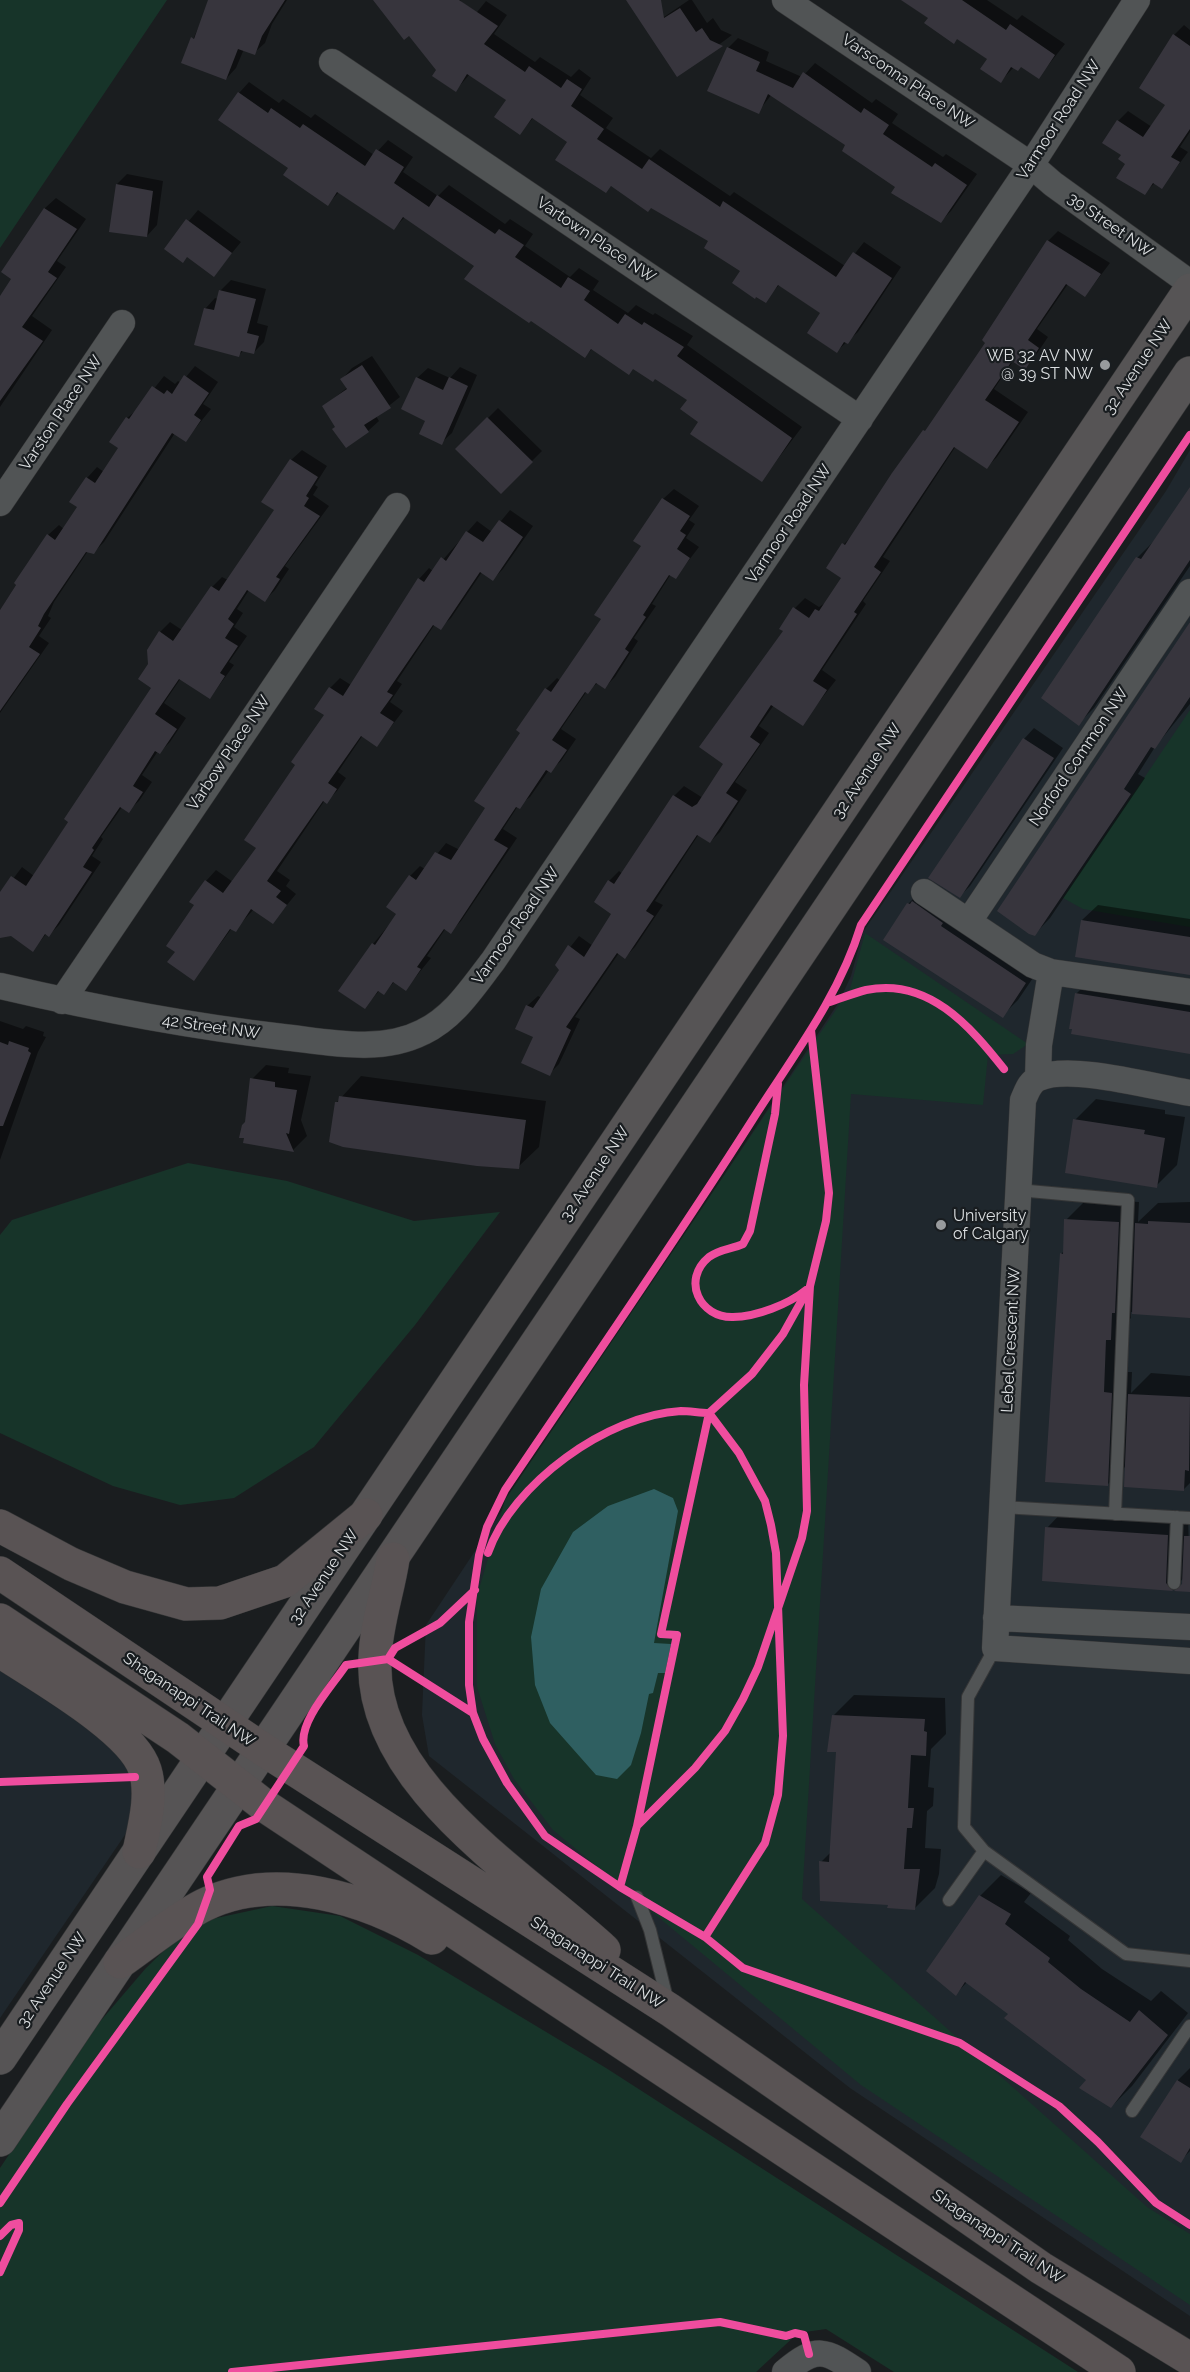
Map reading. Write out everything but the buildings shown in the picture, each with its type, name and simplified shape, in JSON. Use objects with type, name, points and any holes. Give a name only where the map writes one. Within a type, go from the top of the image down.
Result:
[{"type":"main road","name":"32 Avenue NW","points":[[0,2058],[1190,290]]},
{"type":"main road","points":[[0,2140],[1190,373]]},
{"type":"main road","points":[[0,1526],[71,1564],[125,1587],[186,1604],[220,1603],[285,1581],[366,1515]]},
{"type":"main road","points":[[393,1559],[377,1633],[375,1671],[380,1706],[392,1736],[406,1761],[434,1801],[463,1829],[570,1918],[670,2010]]},
{"type":"main road","name":"Shaganappi Trail NW","points":[[0,1573],[264,1750],[670,2010],[1041,2268],[1190,2359]]},
{"type":"main road","points":[[0,1620],[113,1693],[239,1785],[603,2031],[1119,2372]]},
{"type":"main road","points":[[0,1651],[87,1708],[136,1752],[145,1770],[148,1796],[139,1852]]},
{"type":"main road","points":[[120,1962],[204,1905],[239,1894],[287,1888],[324,1894],[376,1910],[424,1933],[560,2016],[603,2031]]},
{"type":"street","name":"Varsconna Place NW","points":[[785,0],[1031,165]]},
{"type":"street","name":"Varmoor Road NW","points":[[423,1032],[450,1014],[493,961],[1031,165],[1137,0]]},
{"type":"street","name":"Vartown Place NW","points":[[332,62],[860,419]]},
{"type":"street","name":"39 Street NW","points":[[1031,165],[1053,184],[1190,283]]},
{"type":"street","name":"Varston Place NW","points":[[0,503],[122,323]]},
{"type":"street","name":"Varbow Place NW","points":[[62,1001],[397,506]]},
{"type":"street","name":"Norford Common NW","points":[[969,921],[1190,592]]},
{"type":"street","points":[[924,892],[1033,965],[1051,972],[1190,992]]},
{"type":"street","points":[[1051,972],[1039,1045],[1038,1078],[1066,1072],[1190,1093]]},
{"type":"street","name":"42 Street NW","points":[[0,986],[116,1013],[236,1031],[356,1045],[387,1043],[423,1032]]},
{"type":"street","name":"Lebel Crescent NW","points":[[994,1648],[1023,1100],[1030,1084],[1038,1078]]},
{"type":"street","points":[[996,1618],[1190,1627]]},
{"type":"street","points":[[994,1648],[1190,1661]]},
{"type":"street","points":[[785,2372],[809,2354],[823,2353],[858,2372]]},
{"type":"lane","points":[[1018,1191],[1128,1200],[1115,1514]]},
{"type":"lane","points":[[1002,1507],[1184,1518],[1174,1583]]},
{"type":"lane","points":[[994,1648],[968,1697],[964,1827],[984,1851],[1126,1954],[1190,1960]]},
{"type":"lane","points":[[949,1900],[984,1851]]},
{"type":"lane","points":[[637,1897],[650,1930],[670,2010]]},
{"type":"lane","points":[[1132,2111],[1190,2026]]},
{"type":"shaded area","name":"University of Calgary","points":[[1190,450],[1190,2316],[850,2088],[429,1756],[422,1715],[426,1625],[839,1002],[851,976],[863,932],[1166,491]]},
{"type":"shaded area","points":[[0,1660],[124,1757],[135,1777],[131,1826],[0,2018]]},
{"type":"green space","points":[[0,0],[167,0],[0,248]]},
{"type":"green space","points":[[1190,710],[1190,927],[1083,909],[1063,898]]},
{"type":"green space","points":[[865,933],[1028,1044],[1013,1054],[988,1055],[983,1105],[851,1094],[802,1899],[1147,2207],[1190,2234],[1190,2305],[861,2085],[553,1830],[514,1779],[495,1744],[477,1687],[477,1596],[505,1500],[850,989]]},
{"type":"green space","points":[[188,1163],[287,1181],[414,1221],[500,1212],[415,1325],[314,1447],[234,1498],[180,1505],[113,1486],[0,1433],[0,1235],[12,1220]]},
{"type":"green space","points":[[272,1906],[340,1916],[418,1955],[606,2068],[1078,2372],[894,2372],[826,2329],[798,2333],[756,2372],[0,2372],[0,2168],[92,2031],[146,1968],[175,1940],[212,1919]]},
{"type":"water","points":[[654,1489],[673,1498],[678,1511],[654,1643],[671,1644],[665,1673],[658,1673],[653,1693],[649,1694],[641,1733],[631,1765],[617,1779],[596,1775],[550,1723],[535,1685],[531,1637],[541,1589],[573,1532],[608,1506]]},
{"type":"cycle path","points":[[1190,435],[861,925],[840,977],[799,1049],[505,1490],[487,1527],[479,1555],[469,1622],[469,1685],[473,1713],[483,1739],[507,1783],[545,1836],[620,1887],[705,1937],[743,1968],[960,2043],[1059,2106],[1098,2142],[1156,2203],[1190,2225]]},
{"type":"cycle path","points":[[830,1002],[866,990],[888,988],[909,991],[928,998],[946,1008],[962,1022],[1004,1069]]},
{"type":"cycle path","points":[[620,1887],[637,1826],[695,1768],[725,1731],[743,1699],[758,1667],[802,1538],[807,1511],[804,1385],[810,1286],[826,1221],[829,1193],[811,1030]]},
{"type":"cycle path","points":[[778,1084],[775,1114],[750,1231],[743,1244],[717,1252],[709,1257],[696,1276],[696,1286],[698,1296],[711,1311],[721,1316],[733,1317],[752,1315],[772,1309],[806,1290]]},
{"type":"cycle path","points":[[637,1826],[677,1635],[661,1634],[709,1413],[752,1374],[783,1334],[807,1291]]},
{"type":"cycle path","points":[[488,1553],[500,1527],[518,1502],[540,1479],[594,1439],[623,1425],[652,1415],[681,1411],[709,1413],[739,1453],[765,1501],[776,1553],[783,1736],[778,1795],[765,1843],[705,1937]]},
{"type":"cycle path","points":[[388,1659],[395,1648],[440,1623],[475,1590]]},
{"type":"cycle path","points":[[0,2203],[67,2104],[198,1924],[210,1890],[207,1877],[239,1826],[256,1819],[304,1746],[306,1726],[311,1715],[346,1665],[388,1659],[473,1713]]},
{"type":"cycle path","points":[[0,1782],[135,1777]]},
{"type":"cycle path","points":[[0,2236],[11,2225],[19,2223],[19,2230],[0,2272]]},
{"type":"cycle path","points":[[232,2372],[720,2322],[786,2336],[795,2333],[804,2335],[809,2354]]},
{"type":"place","name":"WB 32 AV NW @ 39 ST NW","points":[[1105,365]]},
{"type":"place","name":"University of Calgary","points":[[941,1225]]}]
